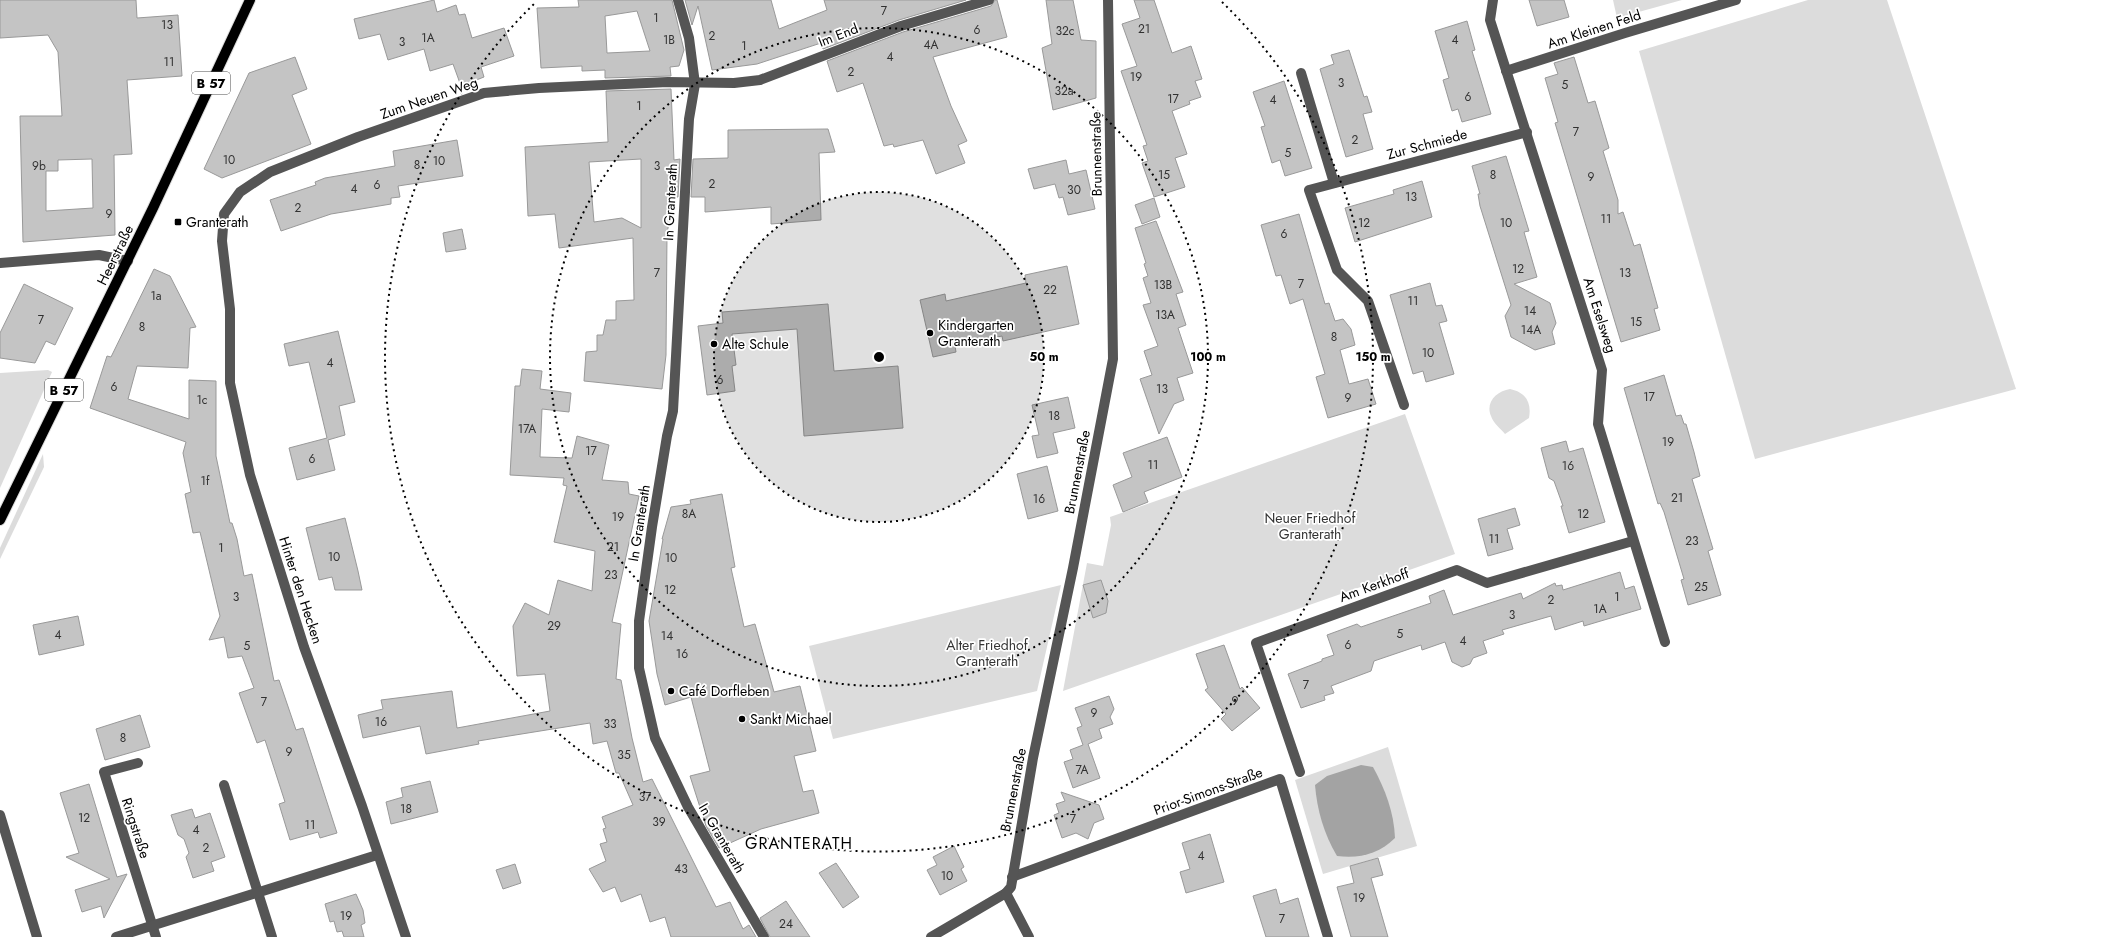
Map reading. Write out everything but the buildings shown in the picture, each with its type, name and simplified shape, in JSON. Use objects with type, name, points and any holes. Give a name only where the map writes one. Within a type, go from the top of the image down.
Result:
[{"type":"main road","name":"Heerstraße","points":[[0,520],[128,261],[250,0]]},
{"type":"street","name":"In Granterath","points":[[678,0],[689,38],[695,84],[690,119],[673,411],[667,436],[652,527],[639,621],[639,668],[655,738],[688,807],[764,937]]},
{"type":"street","name":"Im End","points":[[695,84],[734,83],[760,80],[901,26],[988,0]]},
{"type":"street","name":"Brunnenstraße","points":[[1006,893],[1011,887],[1033,758],[1073,568],[1113,359],[1108,0]]},
{"type":"street","name":"Am Eselsweg","points":[[1493,0],[1490,20],[1602,370],[1598,424],[1665,642]]},
{"type":"street","name":"Am Kleinen Feld","points":[[1506,71],[1625,33],[1736,0]]},
{"type":"street","points":[[1301,73],[1334,183]]},
{"type":"street","name":"Zum Neuen Weg","points":[[222,241],[224,214],[240,192],[270,172],[358,137],[484,93],[539,88],[661,82],[695,84]]},
{"type":"street","name":"Zur Schmiede","points":[[1404,405],[1368,301],[1336,270],[1309,190],[1527,132]]},
{"type":"street","name":"Hinter den Hecken","points":[[222,241],[230,310],[230,383],[250,475],[304,647],[362,806],[377,855],[406,937]]},
{"type":"street","points":[[0,263],[99,255],[128,261]]},
{"type":"street","name":"Am Kerkhoff","points":[[1300,772],[1256,643],[1457,570],[1487,583],[1633,541]]},
{"type":"street","name":"Ringstraße","points":[[138,763],[104,772],[156,937]]},
{"type":"street","name":"Prior-Simons-Straße","points":[[1012,877],[1280,779],[1328,937]]},
{"type":"street","points":[[224,784],[272,937]]},
{"type":"street","points":[[0,815],[37,937]]},
{"type":"street","points":[[116,937],[377,855]]},
{"type":"street","points":[[931,937],[1006,893],[1029,937]]},
{"type":"green space","points":[[1613,0],[1682,0],[1617,18]]},
{"type":"green space","points":[[1808,0],[1887,0],[2016,389],[1755,459],[1639,51]]},
{"type":"green space","points":[[48,370],[52,372],[0,488],[0,373]]},
{"type":"green space","points":[[1510,389],[1523,395],[1528,403],[1530,412],[1529,418],[1505,434],[1492,419],[1490,406],[1493,398],[1501,392]]},
{"type":"green space","name":"Neuer Friedhof Granterath","points":[[1405,414],[1455,554],[1063,691],[1087,563],[1103,566],[1111,525],[1110,517]]},
{"type":"green space","points":[[43,454],[44,467],[0,559],[0,548]]},
{"type":"green space","name":"Alter Friedhof Granterath","points":[[1061,585],[1037,691],[833,739],[809,646]]},
{"type":"green space","points":[[1388,747],[1417,846],[1323,874],[1295,780]]},
{"type":"shaded area","points":[[1361,765],[1373,767],[1381,784],[1391,810],[1395,838],[1375,852],[1353,857],[1337,856],[1328,839],[1322,822],[1317,804],[1315,785],[1327,776]]},
{"type":"place","name":"Granterath","points":[[178,222]]},
{"type":"place","name":"Kindergarten Granterath","points":[[930,333]]},
{"type":"place","name":"Alte Schule","points":[[714,344]]},
{"type":"place","name":"Café Dorfleben","points":[[671,691]]},
{"type":"place","name":"Sankt Michael","points":[[742,719]]},
{"type":"district","name":"GRANTERATH","points":[[799,843]]}]
